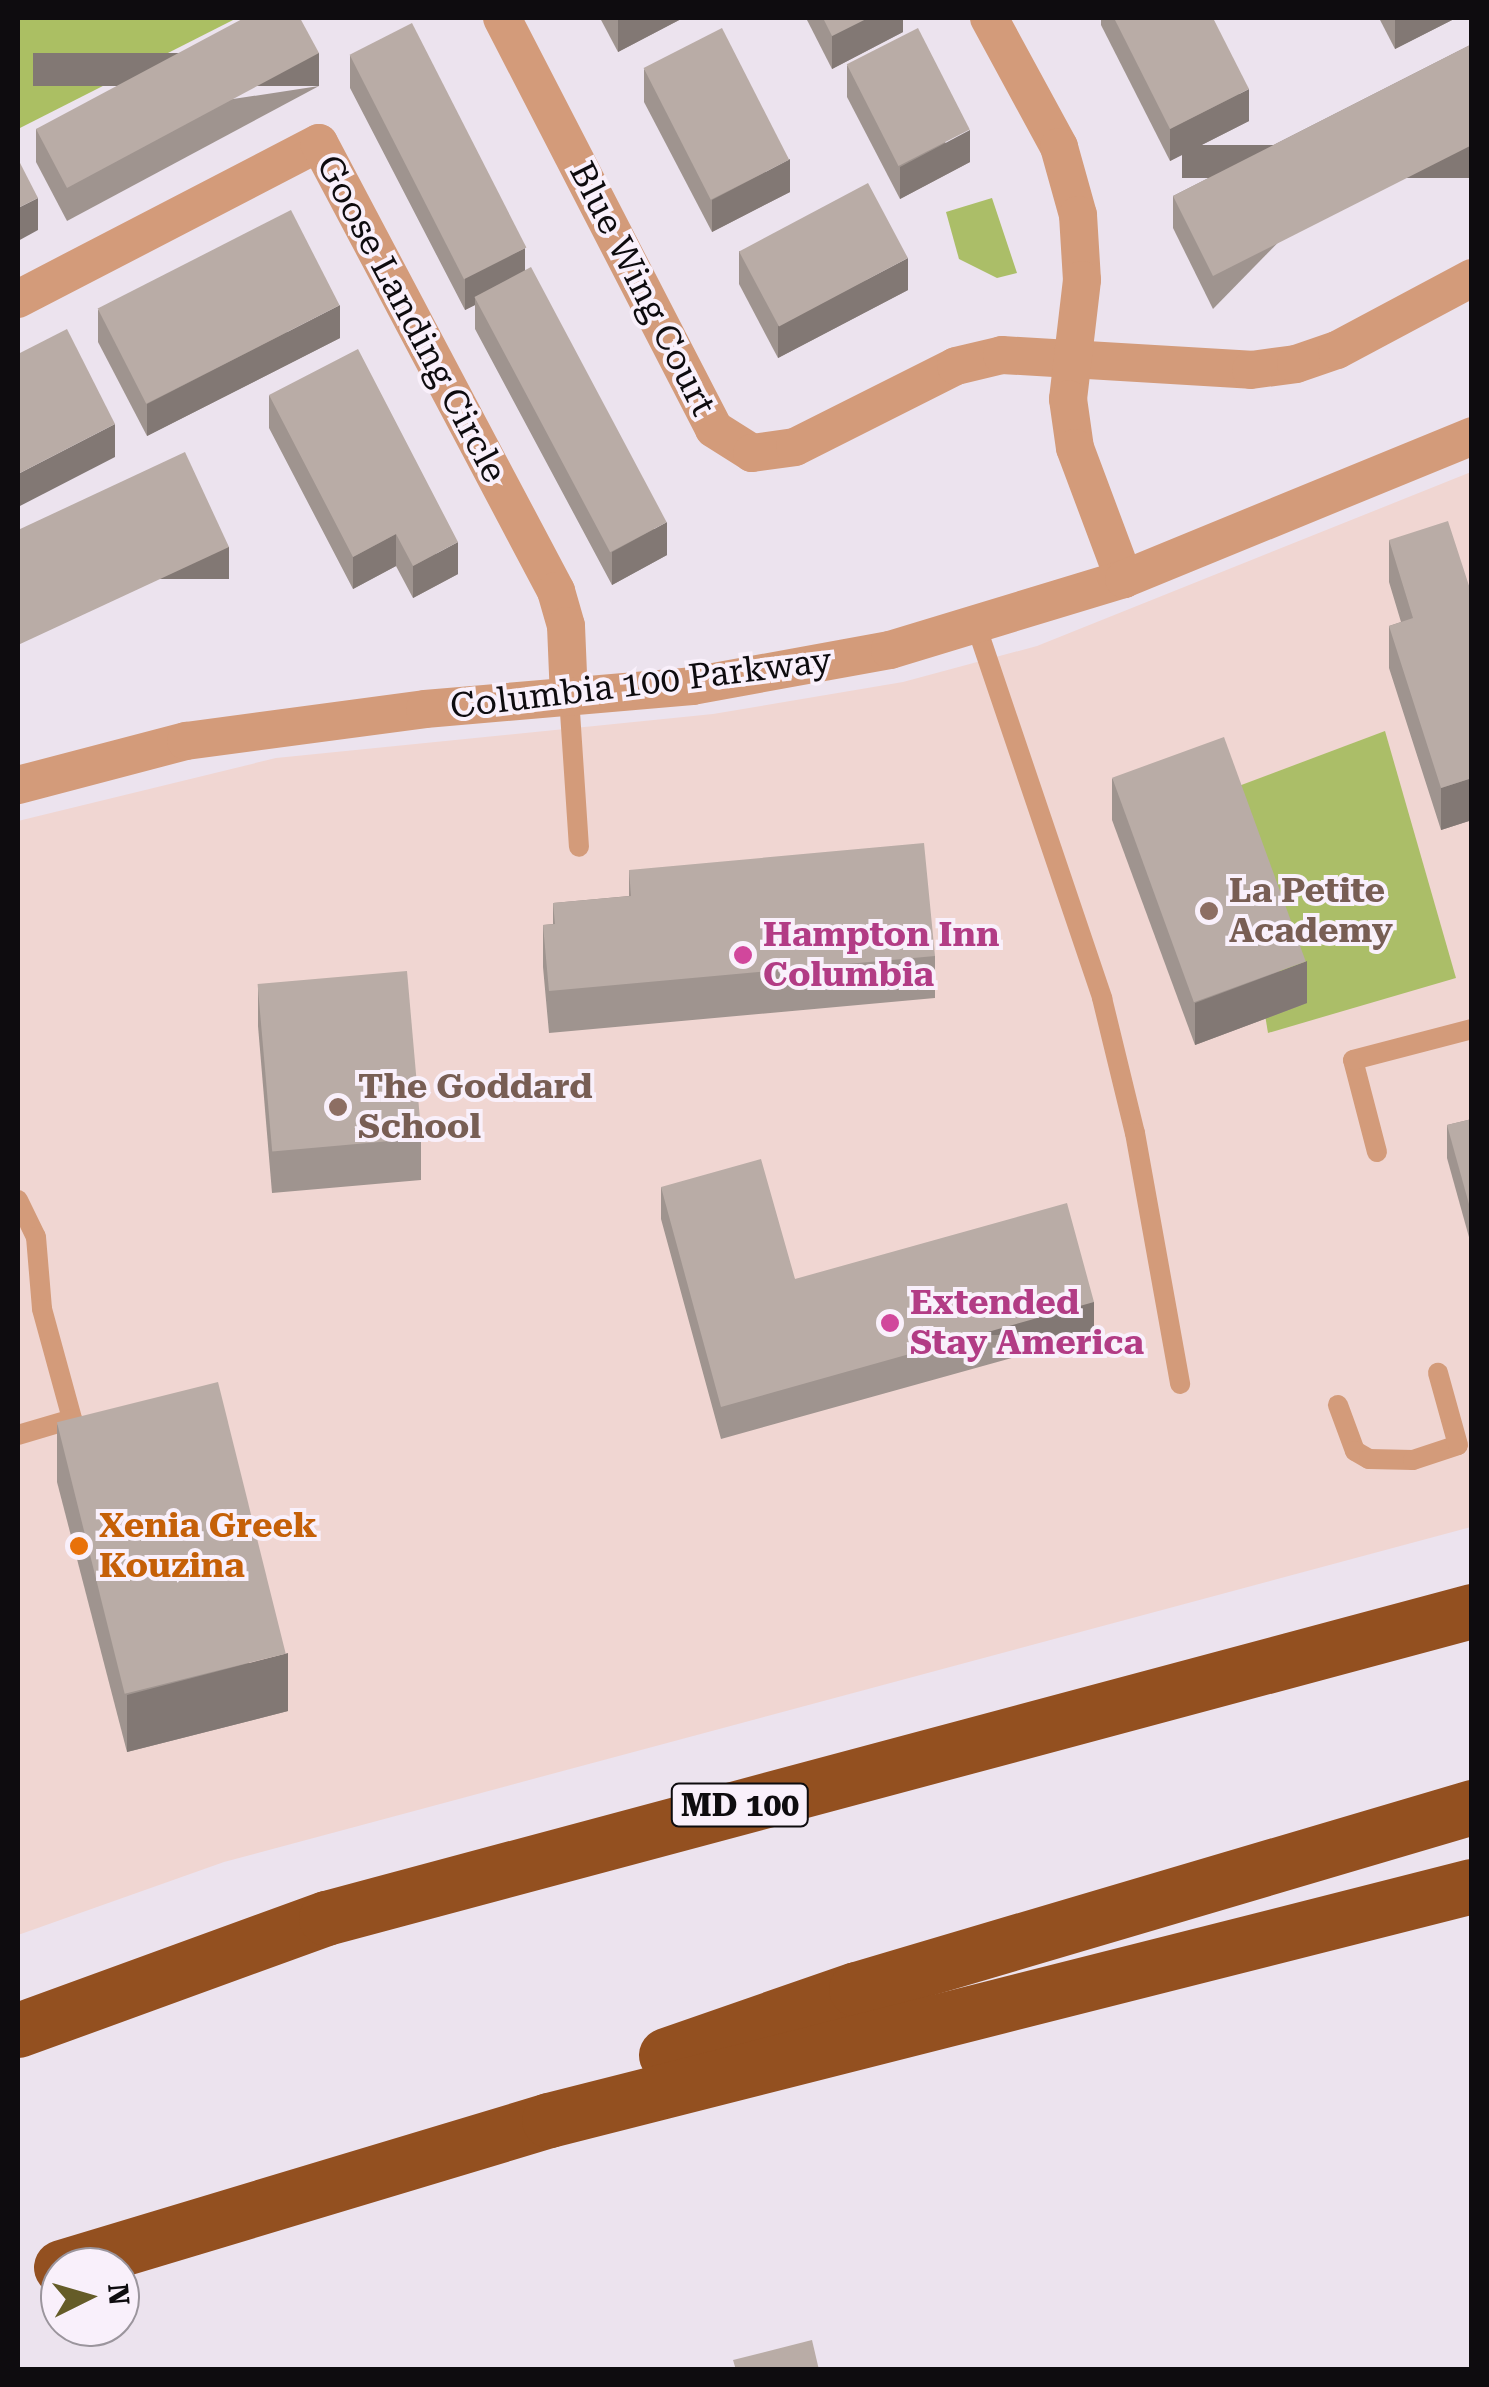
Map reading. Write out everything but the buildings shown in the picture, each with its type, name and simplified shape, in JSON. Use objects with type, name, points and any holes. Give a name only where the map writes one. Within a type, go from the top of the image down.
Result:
[{"type":"highway","name":"MD 100","points":[[18,2030],[326,1918],[1472,1611]]},
{"type":"highway","points":[[232,2214],[856,1989],[1472,1807]]},
{"type":"highway","points":[[126,2247],[866,2036],[1472,1886]]},
{"type":"street","name":"Blue Wing Court","points":[[502,18],[714,429],[731,444],[752,453],[795,447],[956,366],[1002,355],[1250,370],[1296,364],[1472,278]]},
{"type":"street","points":[[989,18],[1059,148],[1078,216],[1082,280],[1068,399],[1075,448],[1124,580]]},
{"type":"street","name":"Goose Landing Circle","points":[[18,299],[320,143],[556,591],[566,626],[569,697]]},
{"type":"street","name":"Columbia 100 Parkway","points":[[18,785],[186,741],[796,670],[977,628],[1124,580],[1472,436]]},
{"type":"lane","points":[[977,628],[1102,998],[1134,1132],[1180,1384]]},
{"type":"lane","points":[[569,697],[578,847]]},
{"type":"lane","points":[[1378,1152],[1353,1060],[1472,1029]]},
{"type":"lane","points":[[18,1200],[36,1237],[42,1308],[72,1419],[18,1434]]},
{"type":"lane","points":[[1338,1405],[1355,1451],[1368,1459],[1413,1460],[1465,1443],[1438,1374]]},
{"type":"shaded area","points":[[1471,472],[1471,1527],[224,1862],[18,1935],[18,821],[276,758],[713,714],[903,682],[1037,646]]},
{"type":"green space","points":[[18,18],[237,18],[18,129]]},
{"type":"green space","points":[[992,198],[1017,273],[997,278],[959,259],[946,212]]},
{"type":"green space","points":[[1385,731],[1456,978],[1268,1033],[1228,790]]},
{"type":"place","name":"La Petite Academy","points":[[1209,911]]},
{"type":"place","name":"Hampton Inn Columbia","points":[[743,955]]},
{"type":"place","name":"The Goddard School","points":[[338,1107]]},
{"type":"place","name":"Extended Stay America","points":[[890,1323]]},
{"type":"place","name":"Xenia Greek Kouzina","points":[[79,1546]]}]
